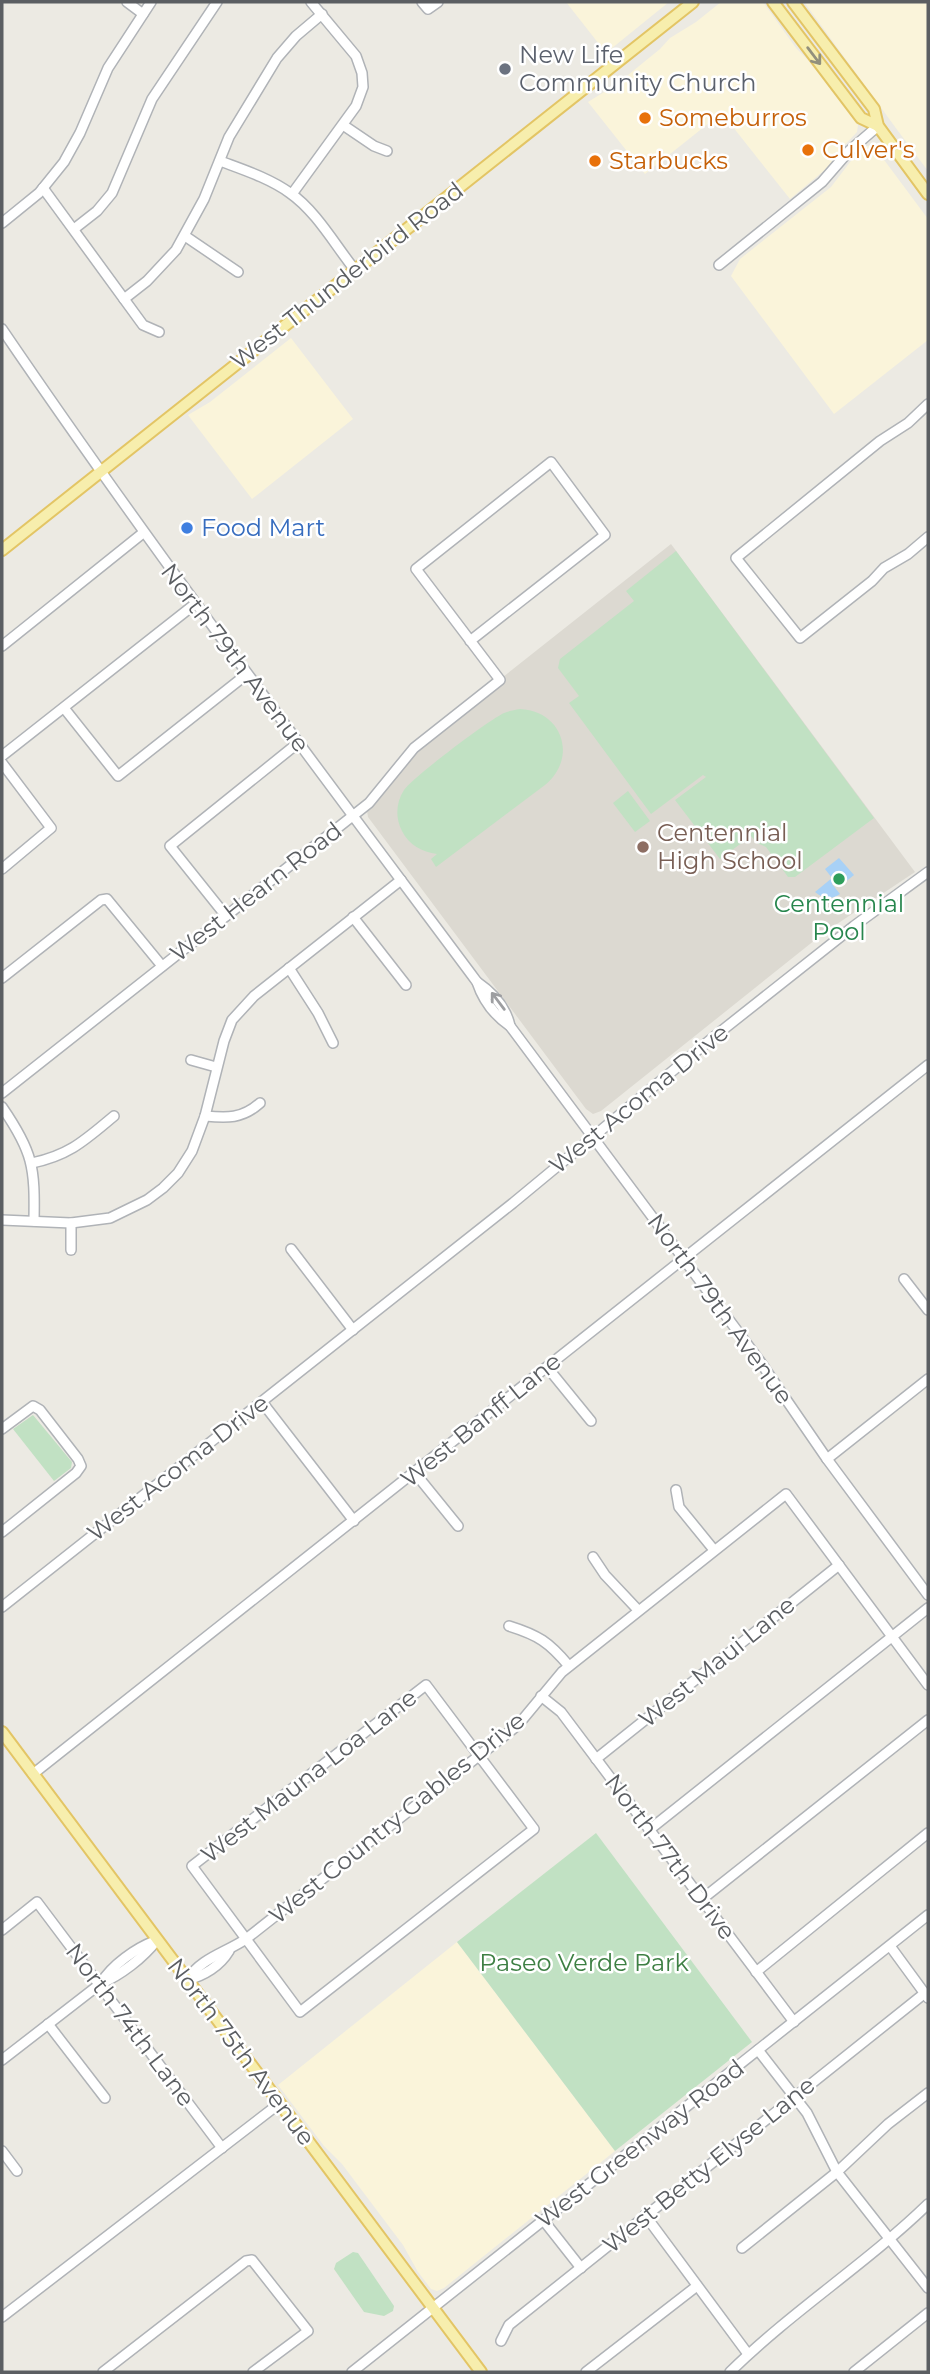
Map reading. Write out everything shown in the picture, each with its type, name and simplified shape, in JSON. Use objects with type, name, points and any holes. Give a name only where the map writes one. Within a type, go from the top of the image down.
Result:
[{"type":"main road","name":"West Thunderbird Road","points":[[2,550],[693,2]]},
{"type":"main road","points":[[773,2],[861,118],[878,126]]},
{"type":"main road","points":[[793,2],[874,108],[878,126],[928,194]]},
{"type":"main road","name":"North 75th Avenue","points":[[2,1732],[481,2372]]},
{"type":"street","points":[[127,2],[143,14]]},
{"type":"street","points":[[2,223],[43,188],[70,152],[108,68],[151,2]]},
{"type":"street","points":[[74,229],[97,211],[112,193],[152,99],[217,2]]},
{"type":"street","points":[[292,194],[356,106],[363,88],[362,73],[356,56],[311,2]]},
{"type":"street","points":[[425,6],[438,2]]},
{"type":"street","points":[[124,299],[166,262],[185,236],[204,199],[229,137],[277,58],[296,36],[322,15]]},
{"type":"street","points":[[343,125],[374,146],[387,151]]},
{"type":"street","points":[[719,265],[822,182],[849,151],[878,126]]},
{"type":"street","points":[[220,161],[264,178],[292,194],[309,211],[355,270]]},
{"type":"street","points":[[43,188],[143,325],[159,332]]},
{"type":"street","points":[[185,236],[238,272]]},
{"type":"street","name":"North 79th Avenue","points":[[2,329],[70,430],[195,604],[477,982],[490,990],[508,1014],[510,1026],[759,1360],[827,1459],[928,1595]]},
{"type":"street","points":[[928,404],[908,423],[880,441],[736,558],[800,638],[872,581],[884,568],[908,554],[928,537]]},
{"type":"street","points":[[551,462],[605,535],[470,640],[416,569],[551,462]]},
{"type":"street","points":[[2,646],[144,533]]},
{"type":"street","points":[[2,756],[195,604]]},
{"type":"street","name":"West Hearn Road","points":[[2,1093],[369,803],[414,748],[500,680],[470,640]]},
{"type":"street","points":[[64,708],[118,776],[247,674]]},
{"type":"street","points":[[226,916],[170,846],[298,743]]},
{"type":"street","points":[[2,763],[51,828],[2,869]]},
{"type":"street","name":"West Acoma Drive","points":[[2,1607],[353,1330],[854,926],[928,872]]},
{"type":"street","points":[[2,1220],[92,1222],[121,1215],[163,1188],[186,1164],[205,1116],[216,1068],[232,1020],[244,1005],[401,880]]},
{"type":"street","points":[[2,978],[101,900],[107,899],[162,966]]},
{"type":"street","points":[[353,917],[406,985]]},
{"type":"street","points":[[289,968],[318,1013],[333,1043]]},
{"type":"street","points":[[191,1060],[216,1068]]},
{"type":"street","name":"West Banff Lane","points":[[33,1774],[928,1065]]},
{"type":"street","points":[[205,1116],[231,1118],[249,1113],[260,1103]]},
{"type":"street","points":[[2,1107],[21,1135],[32,1163],[34,1221]]},
{"type":"street","points":[[32,1163],[58,1158],[83,1142],[114,1116]]},
{"type":"street","points":[[71,1223],[71,1251]]},
{"type":"street","points":[[291,1249],[353,1330]]},
{"type":"street","points":[[904,1279],[928,1310]]},
{"type":"street","points":[[548,1367],[591,1421]]},
{"type":"street","points":[[827,1459],[928,1379]]},
{"type":"street","points":[[262,1402],[355,1521]]},
{"type":"street","points":[[2,1429],[33,1406],[40,1410],[78,1458],[81,1466],[76,1473],[2,1532]]},
{"type":"street","points":[[415,1473],[458,1526]]},
{"type":"street","points":[[676,1490],[679,1507],[714,1550]]},
{"type":"street","name":"West Country Gables Drive","points":[[187,1980],[200,1977],[224,1959],[229,1951],[518,1725],[556,1677],[786,1494],[839,1565]]},
{"type":"street","points":[[593,1557],[605,1575],[638,1610]]},
{"type":"street","points":[[839,1565],[928,1685]]},
{"type":"street","name":"West Maui Lane","points":[[596,1759],[839,1565]]},
{"type":"street","points":[[649,1830],[928,1608]]},
{"type":"street","points":[[509,1626],[534,1634],[545,1641],[569,1666]]},
{"type":"street","name":"West Mauna Loa Lane","points":[[246,1939],[192,1866],[426,1685],[479,1755]]},
{"type":"street","name":"North 77th Drive","points":[[541,1696],[561,1712],[794,2022]]},
{"type":"street","points":[[701,1900],[928,1720]]},
{"type":"street","points":[[246,1939],[300,2012],[534,1829],[479,1755]]},
{"type":"street","points":[[756,1972],[928,1833]]},
{"type":"street","name":"North 74th Lane","points":[[2,1930],[37,1902],[222,2148]]},
{"type":"street","name":"West Greenway Road","points":[[352,2372],[928,1915]]},
{"type":"street","points":[[2,2060],[100,1984],[112,1979],[147,1952],[157,1940]]},
{"type":"street","points":[[890,1946],[926,1995]]},
{"type":"street","name":"West Betty Elyse Lane","points":[[501,2342],[509,2325],[794,2096],[926,1995]]},
{"type":"street","points":[[48,2024],[104,2098]]},
{"type":"street","points":[[758,2050],[813,2122],[837,2172],[928,2287]]},
{"type":"street","points":[[743,2248],[837,2172],[888,2124],[928,2093]]},
{"type":"street","points":[[2,2317],[280,2104]]},
{"type":"street","points":[[2,2151],[17,2171]]},
{"type":"street","points":[[730,2372],[748,2354],[890,2240],[928,2204]]},
{"type":"street","points":[[645,2215],[748,2354]]},
{"type":"street","points":[[544,2221],[581,2268]]},
{"type":"street","points":[[103,2372],[246,2261],[252,2260],[307,2331],[253,2372]]},
{"type":"street","points":[[586,2372],[697,2286]]},
{"type":"street","points":[[854,2372],[928,2313]]},
{"type":"shaded area","points":[[566,2],[669,2],[606,53]]},
{"type":"shaded area","points":[[721,2],[763,2],[858,125],[857,132],[827,168],[790,199],[729,122],[714,119],[645,174],[588,102],[617,84],[670,38]]},
{"type":"shaded area","points":[[804,2],[928,2],[928,171],[898,131]]},
{"type":"shaded area","points":[[871,145],[928,219],[928,340],[834,414],[731,276],[740,259],[831,187],[857,153]]},
{"type":"shaded area","points":[[291,338],[353,419],[252,499],[188,415],[210,402]]},
{"type":"shaded area","name":"Centennial High School","points":[[671,544],[915,872],[825,932],[601,1111],[593,1114],[586,1109],[368,817],[367,811],[411,756],[500,685],[503,677]]},
{"type":"shaded area","points":[[457,1942],[615,2151],[437,2291],[431,2289],[403,2245],[278,2085]]},
{"type":"green space","points":[[676,551],[874,818],[795,877],[788,877],[766,847],[751,836],[720,859],[675,800],[706,777],[703,775],[651,814],[569,703],[579,696],[558,668],[560,659],[634,601],[626,591]]},
{"type":"green space","points":[[520,709],[547,718],[556,727],[563,750],[555,774],[545,785],[436,867],[431,859],[437,854],[416,847],[402,831],[397,815],[401,795],[421,773],[468,737],[504,713]]},
{"type":"green space","points":[[628,791],[650,821],[635,832],[613,803]]},
{"type":"green space","points":[[33,1415],[72,1462],[71,1468],[54,1481],[13,1429]]},
{"type":"green space","name":"Paseo Verde Park","points":[[596,1833],[752,2042],[615,2151],[457,1942]]},
{"type":"green space","points":[[353,2252],[358,2253],[394,2306],[393,2311],[384,2316],[364,2312],[334,2269],[336,2263]]},
{"type":"water","name":"Centennial Pool","points":[[839,858],[854,875],[839,887],[835,882],[832,884],[840,894],[837,896],[821,896],[815,892],[832,878],[825,869]]},
{"type":"place","name":"New Life Community Church","points":[[505,69]]},
{"type":"place","name":"Someburros","points":[[645,118]]},
{"type":"place","name":"Culver's","points":[[808,150]]},
{"type":"place","name":"Starbucks","points":[[595,161]]},
{"type":"place","name":"Food Mart","points":[[187,528]]},
{"type":"place","name":"Centennial High School","points":[[643,847]]},
{"type":"place","name":"Centennial Pool","points":[[839,879]]}]
